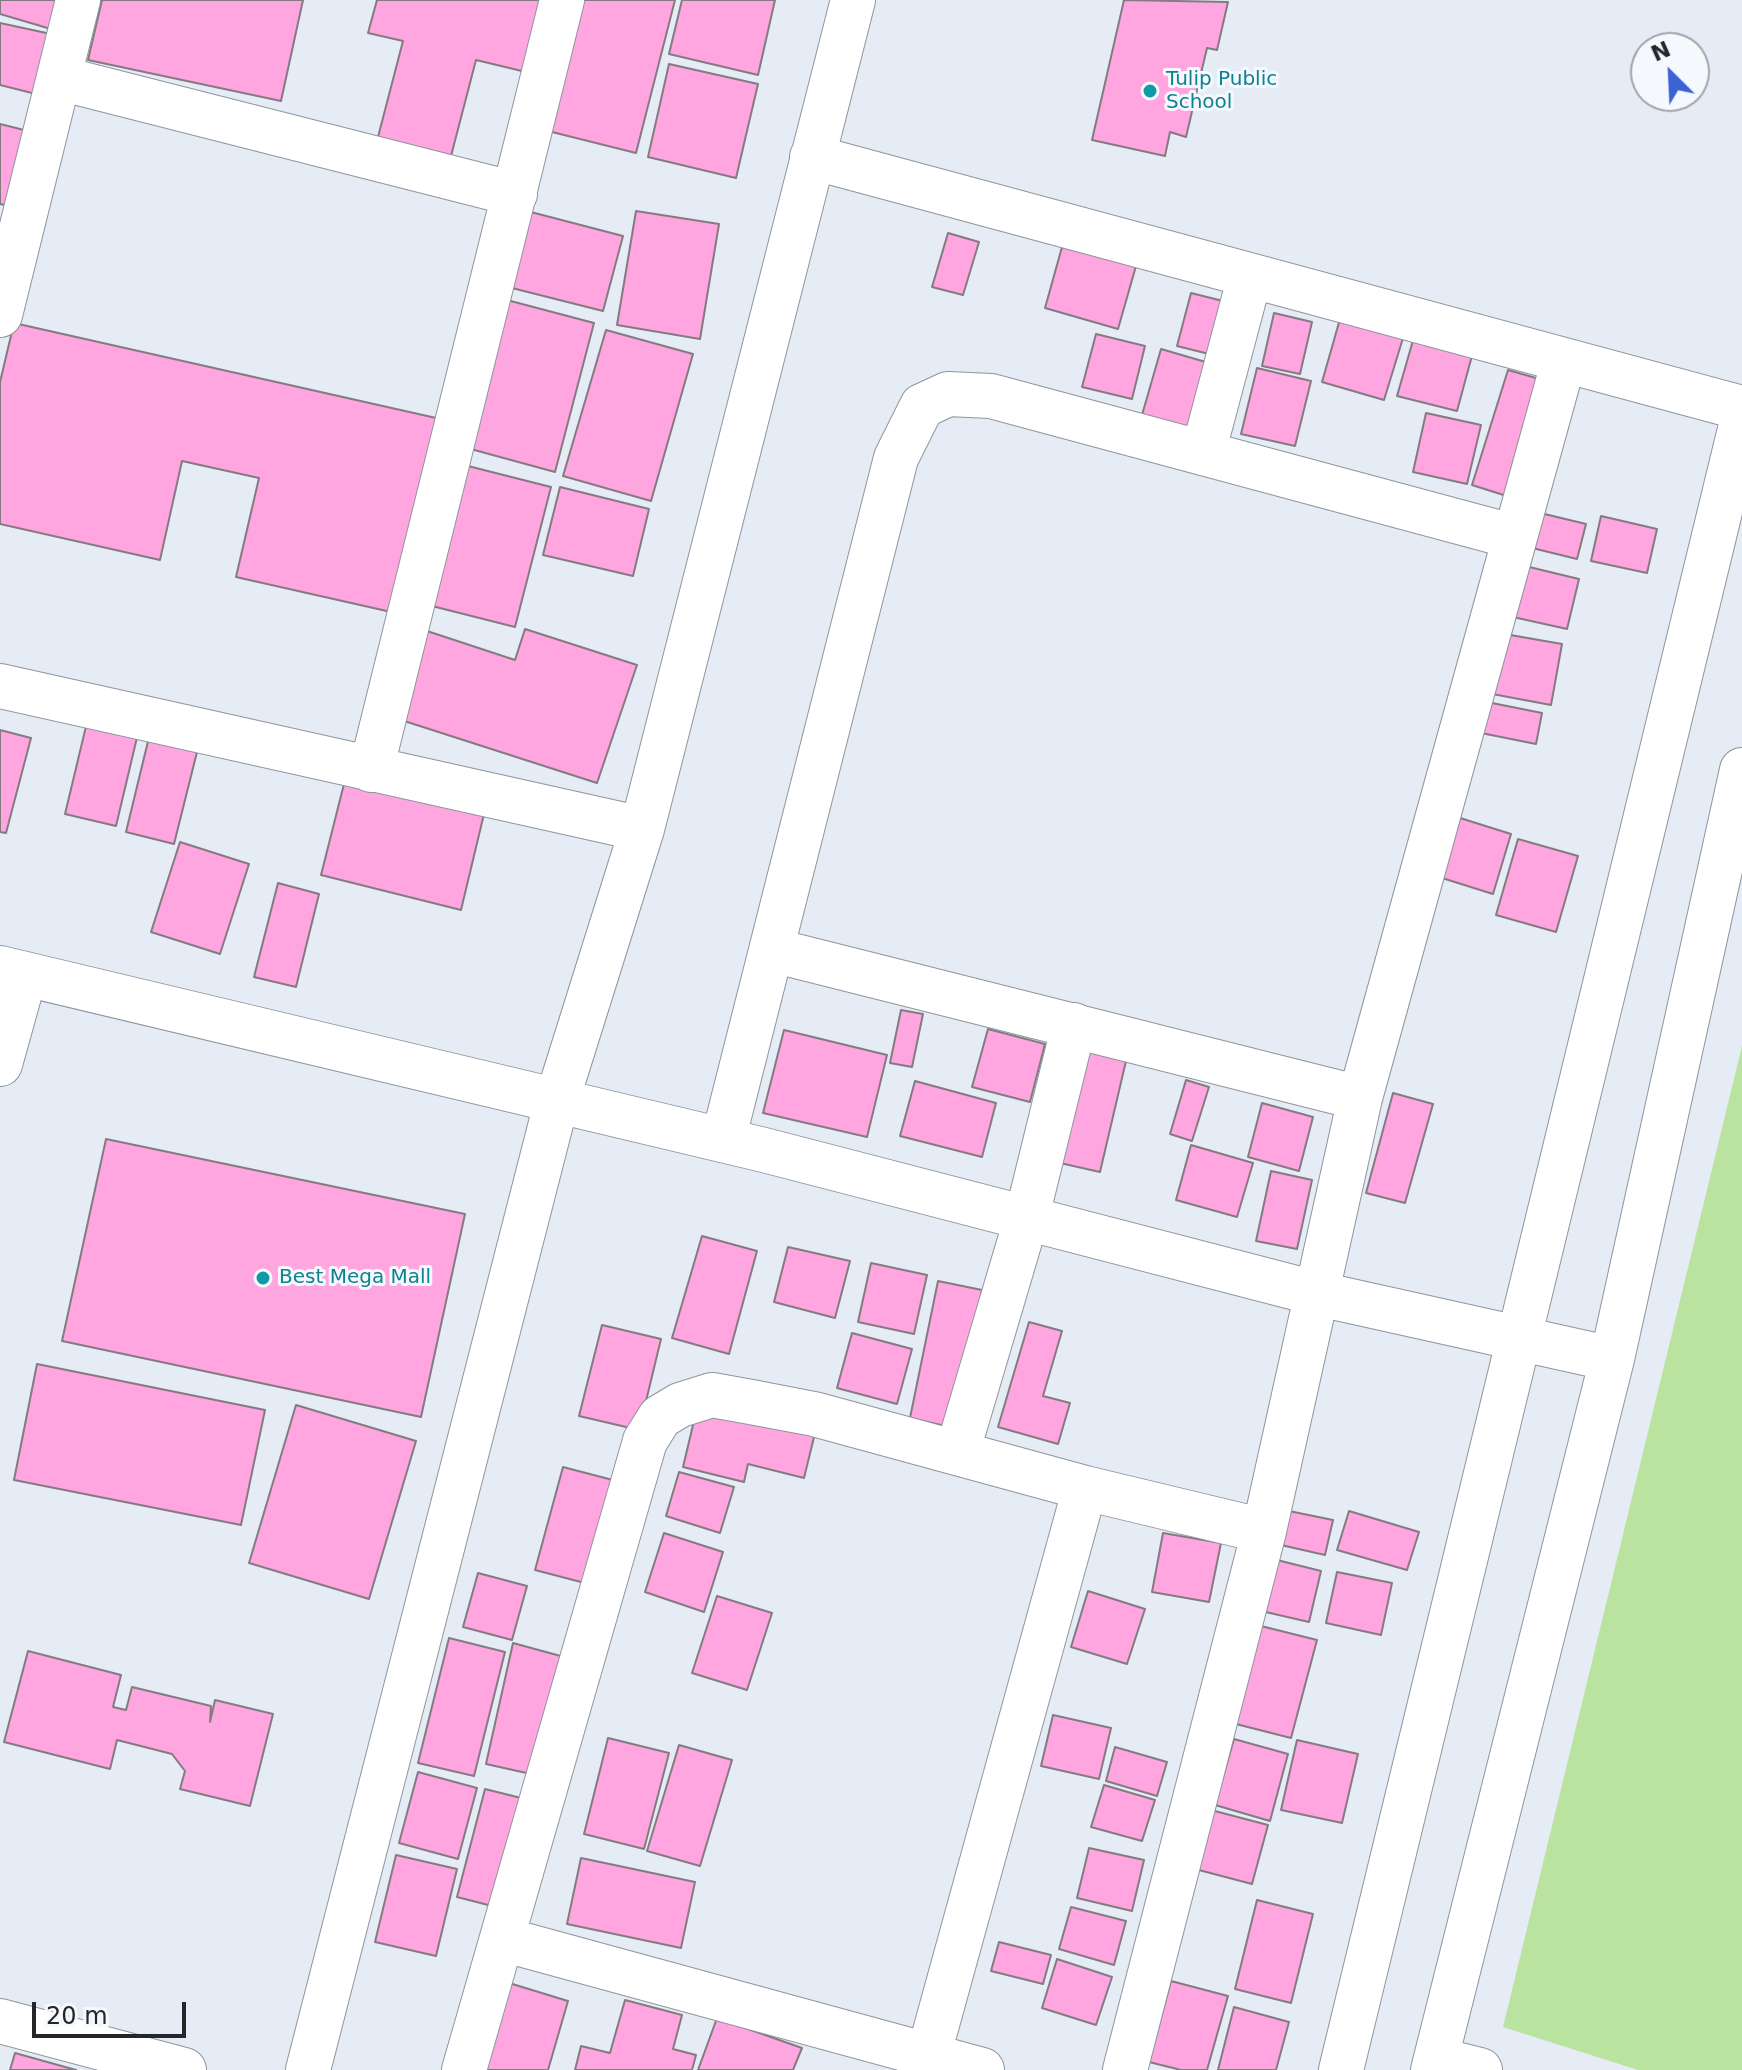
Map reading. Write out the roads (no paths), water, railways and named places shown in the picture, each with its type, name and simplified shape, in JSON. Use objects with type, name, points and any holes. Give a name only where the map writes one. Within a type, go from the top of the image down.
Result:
[{"type":"street","points":[[0,315],[78,0]]},
{"type":"street","points":[[371,770],[562,0]]},
{"type":"street","points":[[308,2070],[557,1100],[642,829],[853,0]]},
{"type":"street","points":[[59,78],[515,194]]},
{"type":"street","points":[[812,157],[1742,408]]},
{"type":"street","points":[[1203,453],[1250,276]]},
{"type":"street","points":[[1125,2070],[1264,1531],[1360,1098],[1564,360]]},
{"type":"street","points":[[723,1140],[896,458],[922,406],[948,394],[991,396],[1515,537]]},
{"type":"street","points":[[1341,2070],[1742,421]]},
{"type":"street","points":[[0,686],[642,829]]},
{"type":"street","points":[[1480,2070],[1435,2064],[1612,1359],[1742,770]]},
{"type":"street","points":[[772,950],[1360,1098]]},
{"type":"street","points":[[0,1064],[12,971],[723,1140],[1319,1294],[1612,1359]]},
{"type":"street","points":[[957,1453],[1026,1220],[1074,1025]]},
{"type":"street","points":[[464,2070],[645,1441],[660,1417],[680,1405],[712,1395],[814,1414],[1085,1488],[1264,1531]]},
{"type":"street","points":[[928,2057],[1085,1488]]},
{"type":"street","points":[[502,1939],[982,2070]]},
{"type":"street","points":[[0,2021],[114,2061],[184,2070]]},
{"type":"place","name":"Tulip Public School","points":[[1150,91]]},
{"type":"place","name":"Best Mega Mall","points":[[263,1278]]}]
